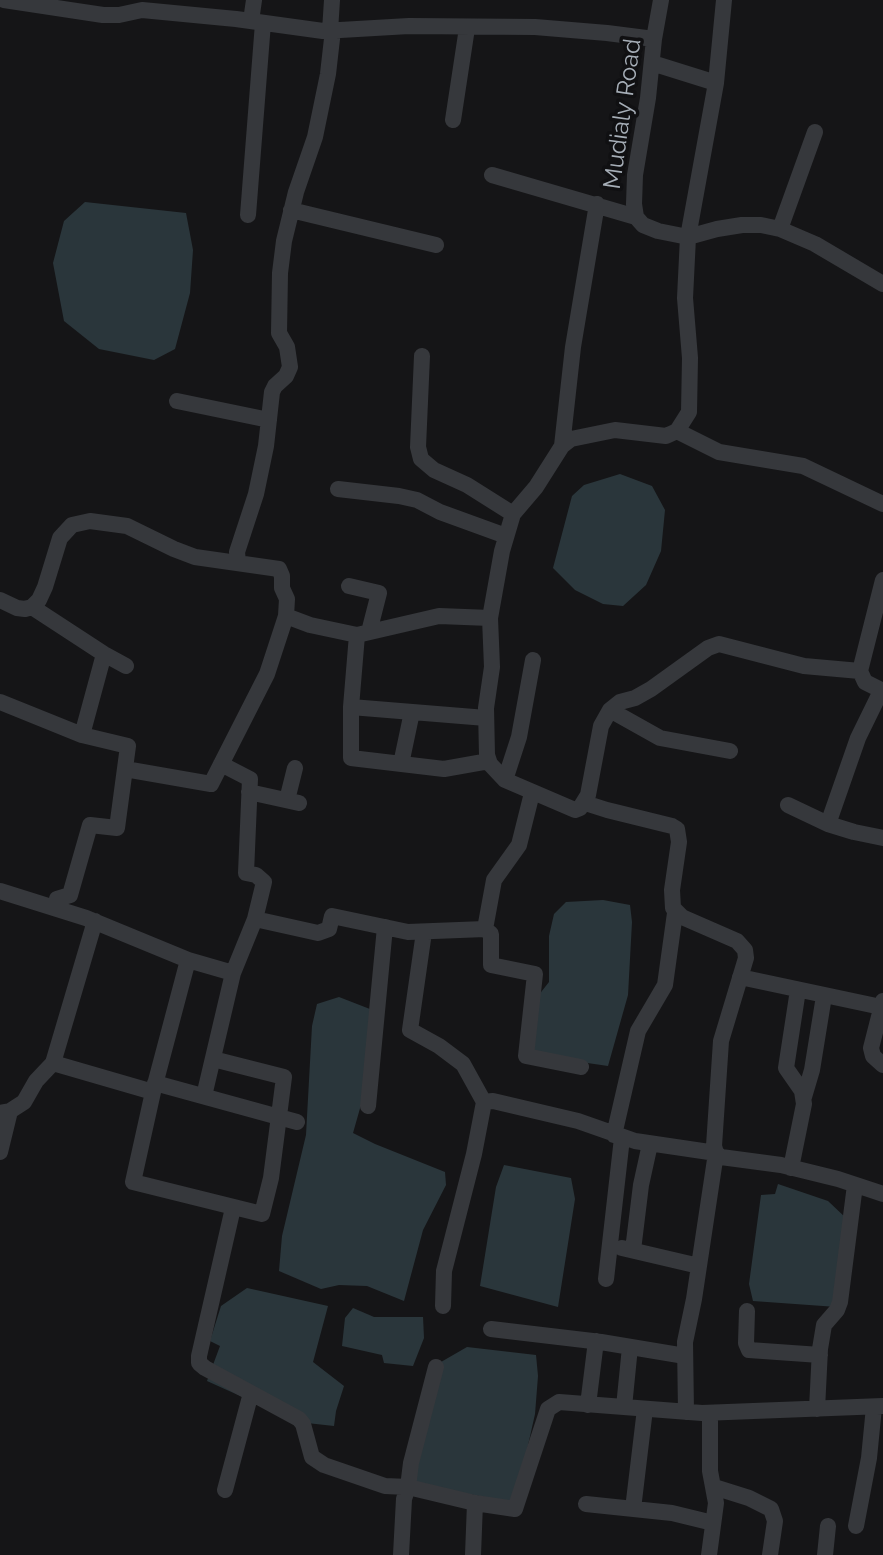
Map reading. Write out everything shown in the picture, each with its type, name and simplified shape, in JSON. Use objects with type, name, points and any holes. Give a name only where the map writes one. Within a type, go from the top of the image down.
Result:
[{"type":"street","points":[[0,16],[4,0],[103,15],[142,10],[331,30],[410,26],[574,30],[654,40]]},
{"type":"street","points":[[248,215],[257,22],[254,0]]},
{"type":"street","points":[[238,562],[237,552],[256,494],[272,392],[286,376],[289,367],[287,348],[279,333],[280,273],[291,210],[315,137],[328,74],[332,0]]},
{"type":"street","name":"Mudialy Road","points":[[662,0],[635,175],[636,217],[643,225],[658,231],[688,237],[742,225],[780,229],[815,244],[883,284]]},
{"type":"street","points":[[724,0],[716,83],[688,237],[685,298],[690,385],[688,412],[677,431],[666,436],[615,429],[571,439],[562,446],[536,487],[513,514],[490,618],[492,667],[486,718],[486,755],[505,780],[575,810],[585,803],[601,726],[610,710],[620,702],[635,698],[650,689],[708,648],[719,644],[804,666],[860,671]]},
{"type":"street","points":[[453,120],[467,28]]},
{"type":"street","points":[[652,63],[716,83]]},
{"type":"street","points":[[780,229],[815,132]]},
{"type":"street","points":[[492,174],[636,217]]},
{"type":"street","points":[[562,446],[573,346],[597,204]]},
{"type":"street","points":[[291,210],[436,245]]},
{"type":"street","points":[[422,356],[418,447],[421,459],[434,470],[467,485],[513,514]]},
{"type":"street","points":[[177,401],[269,420]]},
{"type":"street","points":[[677,431],[719,452],[803,466],[883,504]]},
{"type":"street","points":[[338,489],[399,495],[506,536]]},
{"type":"street","points":[[0,600],[17,608],[32,607],[46,587],[60,538],[72,525],[79,522],[127,526],[195,557],[279,569],[287,600],[286,616],[267,674],[211,784],[125,769]]},
{"type":"street","points":[[828,824],[858,738],[882,691],[865,682],[860,671],[883,580]]},
{"type":"street","points":[[349,586],[379,593],[363,633],[351,707],[351,758],[444,769],[489,761]]},
{"type":"street","points":[[32,607],[126,666]]},
{"type":"street","points":[[286,616],[297,622],[363,633],[439,616],[490,618]]},
{"type":"street","points":[[82,735],[104,654]]},
{"type":"street","points":[[505,780],[519,737],[533,660]]},
{"type":"street","points":[[0,702],[82,735],[128,746],[117,828],[90,825],[69,895],[57,899],[55,908]]},
{"type":"street","points":[[351,707],[486,718]]},
{"type":"street","points":[[610,710],[660,738],[730,751]]},
{"type":"street","points":[[401,764],[412,712]]},
{"type":"street","points":[[204,1096],[233,973],[255,919],[264,882],[256,875],[246,873],[250,779],[221,764]]},
{"type":"street","points":[[249,792],[293,802],[295,768]]},
{"type":"street","points":[[485,929],[494,880],[519,845],[532,793]]},
{"type":"street","points":[[585,803],[672,826],[677,829],[679,842],[671,903],[675,913],[665,985],[638,1031],[618,1137],[606,1279]]},
{"type":"street","points":[[788,805],[828,824],[883,838]]},
{"type":"street","points":[[0,891],[95,921],[188,960],[233,973]]},
{"type":"street","points":[[675,913],[743,946],[746,958],[721,1041],[714,1146],[716,1153],[686,1332],[687,1412]]},
{"type":"street","points":[[255,919],[318,933],[329,929],[332,916],[424,932],[485,929],[491,934],[491,965],[534,974],[526,1056],[581,1067]]},
{"type":"street","points":[[0,1152],[5,1112],[24,1102],[36,1081],[52,1063],[95,921]]},
{"type":"street","points":[[368,1106],[385,927]]},
{"type":"street","points":[[424,932],[410,1030],[439,1046],[463,1064],[484,1102],[474,1154],[444,1272],[443,1306]]},
{"type":"street","points":[[188,960],[154,1087],[133,1182],[233,1209],[262,1214],[271,1178],[284,1077],[213,1059]]},
{"type":"street","points":[[740,977],[881,1009],[871,1048],[873,1056],[883,1065]]},
{"type":"street","points":[[798,990],[786,1068],[804,1097]]},
{"type":"street","points":[[791,1168],[804,1097],[812,1070],[824,996]]},
{"type":"street","points":[[52,1063],[204,1096],[297,1122]]},
{"type":"street","points":[[484,1102],[493,1101],[578,1121],[618,1137],[650,1144],[716,1153],[721,1157],[791,1168],[883,1194]]},
{"type":"street","points":[[633,1250],[641,1185],[650,1144]]},
{"type":"street","points":[[817,1409],[824,1325],[840,1303],[855,1185]]},
{"type":"street","points":[[233,1209],[198,1356],[200,1363],[299,1419],[303,1424],[312,1457],[324,1465],[385,1486],[408,1487],[475,1503],[516,1508],[548,1409],[559,1402],[710,1413],[879,1406],[876,1459],[856,1526]]},
{"type":"street","points":[[610,1245],[699,1266]]},
{"type":"street","points":[[747,1311],[746,1343],[749,1350],[820,1355]]},
{"type":"street","points":[[491,1329],[685,1356]]},
{"type":"street","points":[[588,1405],[596,1342]]},
{"type":"street","points":[[624,1407],[630,1347]]},
{"type":"street","points":[[401,1555],[404,1499],[436,1367]]},
{"type":"street","points":[[225,1490],[251,1393]]},
{"type":"street","points":[[633,1509],[645,1409]]},
{"type":"street","points":[[709,1555],[716,1503],[710,1471],[710,1413]]},
{"type":"street","points":[[714,1486],[771,1509],[775,1521],[770,1555]]},
{"type":"street","points":[[473,1555],[475,1503]]},
{"type":"street","points":[[586,1504],[671,1513],[713,1522]]},
{"type":"street","points":[[825,1555],[828,1526]]},
{"type":"shaded area","points":[[85,202],[186,213],[193,250],[190,293],[175,349],[154,360],[99,349],[64,321],[53,263],[64,221]]},
{"type":"shaded area","points":[[620,474],[652,486],[665,510],[661,551],[646,585],[623,606],[603,604],[575,590],[553,568],[572,496],[584,485]]},
{"type":"shaded area","points":[[603,900],[630,905],[632,922],[628,995],[608,1066],[533,1055],[538,996],[549,982],[549,936],[554,914],[566,902]]},
{"type":"shaded area","points":[[339,997],[375,1011],[372,1066],[353,1133],[445,1172],[446,1185],[423,1230],[404,1301],[367,1286],[339,1285],[321,1289],[279,1271],[282,1236],[306,1135],[312,1026],[317,1004]]},
{"type":"shaded area","points":[[504,1165],[571,1178],[575,1199],[558,1307],[480,1286],[496,1187]]},
{"type":"shaded area","points":[[778,1184],[828,1201],[847,1219],[837,1307],[753,1301],[749,1284],[761,1195],[775,1194]]},
{"type":"shaded area","points":[[247,1288],[328,1306],[313,1362],[344,1386],[334,1426],[298,1422],[207,1381],[220,1346],[210,1341],[221,1306]]},
{"type":"shaded area","points":[[353,1308],[374,1317],[423,1317],[424,1338],[413,1366],[384,1363],[382,1355],[342,1346],[345,1318]]},
{"type":"shaded area","points":[[467,1347],[536,1355],[538,1376],[535,1414],[520,1481],[511,1502],[411,1483],[441,1362]]}]
